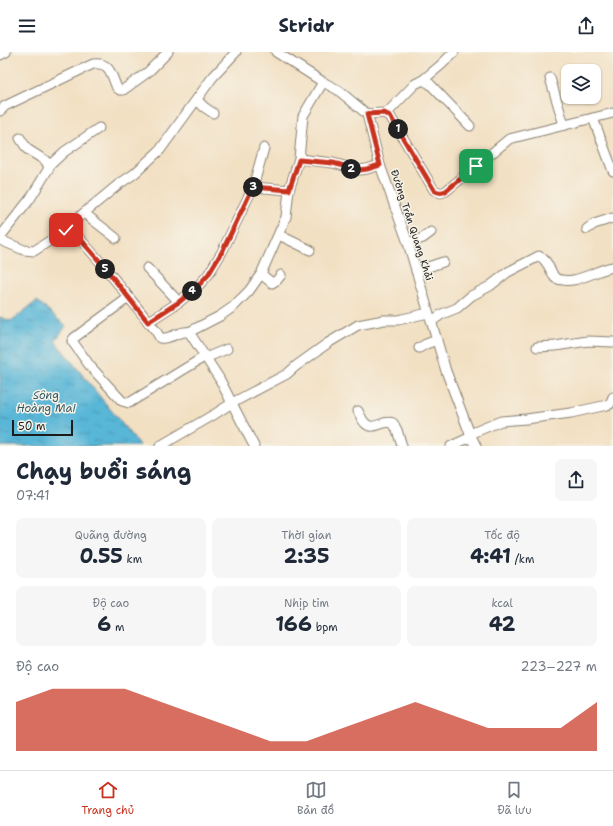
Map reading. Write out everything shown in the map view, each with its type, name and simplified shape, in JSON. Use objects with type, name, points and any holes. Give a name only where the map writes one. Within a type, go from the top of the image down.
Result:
[{"type":"street","points":[[0,56],[6,52]]},
{"type":"street","points":[[99,128],[64,152],[49,166],[47,174],[0,239],[24,250],[34,251],[66,230],[73,222],[134,174],[160,150],[212,78],[236,52]]},
{"type":"street","points":[[276,52],[322,82],[338,90],[367,114],[386,114],[390,116],[434,190],[441,193],[446,191],[508,139],[613,113]]},
{"type":"street","points":[[386,114],[415,84],[423,80],[454,52]]},
{"type":"street","points":[[0,111],[5,106],[30,93],[93,64],[106,66],[118,88],[120,90],[127,89],[148,72],[165,53]]},
{"type":"street","points":[[550,78],[564,125]]},
{"type":"street","points":[[423,80],[430,84],[470,126]]},
{"type":"street","points":[[66,230],[74,232],[102,264],[160,338],[166,339],[185,331],[189,332],[220,316],[233,307],[250,291],[261,274],[279,236],[286,217],[289,190],[299,160],[304,116],[322,82]]},
{"type":"street","points":[[197,100],[214,113]]},
{"type":"street","name":"Đường Trần Quang Khải","points":[[367,114],[380,165],[408,243],[446,371],[476,446]]},
{"type":"street","points":[[593,118],[613,171]]},
{"type":"street","points":[[20,138],[27,149],[46,161],[49,166]]},
{"type":"street","points":[[148,322],[179,302],[204,281],[253,187],[264,148]]},
{"type":"street","points":[[299,160],[333,163],[359,170],[380,165]]},
{"type":"street","points":[[253,187],[289,190]]},
{"type":"street","points":[[84,213],[116,238]]},
{"type":"street","points":[[587,229],[594,224],[613,218]]},
{"type":"street","points":[[408,243],[424,238],[431,232]]},
{"type":"street","points":[[279,236],[310,250]]},
{"type":"street","points":[[160,446],[232,403],[287,374],[328,343],[358,325],[384,320],[430,317],[442,314],[457,308],[471,296],[490,286],[508,272],[539,256],[547,263],[555,278],[565,281],[573,280],[613,267]]},
{"type":"street","points":[[416,272],[443,262]]},
{"type":"street","points":[[147,268],[179,302]]},
{"type":"street","points":[[261,274],[272,283],[281,275]]},
{"type":"street","points":[[128,298],[72,341],[90,366],[120,400],[125,403],[129,403],[206,358],[227,349]]},
{"type":"street","points":[[189,332],[217,373],[254,446]]},
{"type":"street","points":[[419,348],[437,340]]},
{"type":"street","points":[[537,347],[588,341],[613,342]]},
{"type":"street","points":[[452,446],[500,421],[571,413],[610,404],[613,397]]},
{"type":"street","points":[[358,411],[365,423],[369,426],[375,426],[386,422],[393,423],[402,446]]},
{"type":"water","name":"Sông Hoàng Mai","points":[[37,301],[66,326],[55,341],[140,446],[0,446],[0,317],[11,321]]},
{"type":"route","points":[[66,230],[74,232],[102,264],[148,322],[179,302],[204,281],[222,252],[253,187],[289,190],[299,160],[333,163],[347,166],[354,170],[367,169],[380,165],[367,114],[384,113],[390,116],[434,190],[437,192],[441,193],[446,191],[476,166]]}]
